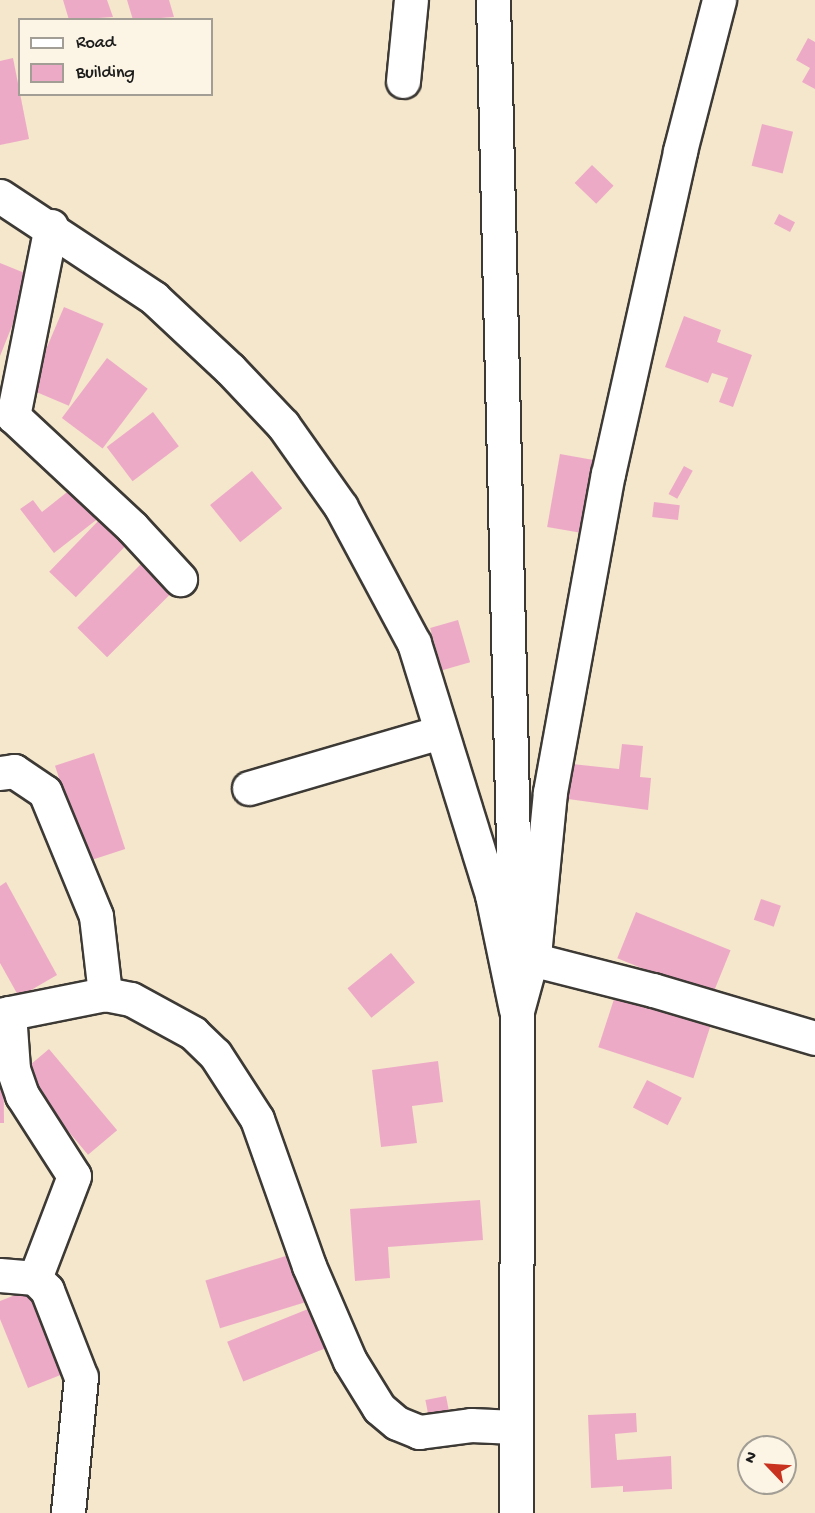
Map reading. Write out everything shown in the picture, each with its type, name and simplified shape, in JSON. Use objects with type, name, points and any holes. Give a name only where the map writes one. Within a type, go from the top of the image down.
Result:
[{"type":"street","points":[[403,81],[411,0]]},
{"type":"street","points":[[493,0],[517,1011],[516,1513]]},
{"type":"street","points":[[517,1011],[531,959],[550,792],[608,474],[680,151],[719,0]]},
{"type":"street","points":[[0,196],[51,226],[154,298],[230,369],[283,425],[341,507],[414,643],[492,895],[517,1011]]},
{"type":"street","points":[[51,226],[13,416],[132,527],[180,579]]},
{"type":"street","points":[[249,788],[441,732]]},
{"type":"street","points":[[0,773],[14,771],[45,792],[96,916],[105,994]]},
{"type":"street","points":[[531,959],[653,990],[815,1038]]},
{"type":"street","points":[[35,1278],[74,1176],[22,1095],[13,1069],[4,1014],[105,994],[131,999],[193,1033],[215,1054],[257,1119],[281,1192],[350,1361],[379,1408],[397,1423],[419,1432],[471,1425],[515,1427]]},
{"type":"street","points":[[0,1275],[35,1278],[47,1290],[81,1377],[68,1513]]},
{"type":"building","points":[[63,0],[107,0],[113,17],[98,18],[68,18]]},
{"type":"building","points":[[127,0],[169,0],[174,17],[160,18],[132,18]]},
{"type":"building","points":[[808,38],[815,42],[815,89],[802,82],[810,68],[796,60]]},
{"type":"building","points":[[13,58],[18,96],[21,96],[29,139],[0,145],[0,61]]},
{"type":"building","points":[[762,124],[793,132],[783,173],[752,166]]},
{"type":"building","points":[[592,165],[614,186],[596,204],[575,183]]},
{"type":"building","points":[[779,214],[795,222],[790,232],[774,224]]},
{"type":"building","points":[[0,263],[32,276],[0,356]]},
{"type":"building","points":[[64,307],[104,324],[69,406],[29,389]]},
{"type":"building","points":[[684,316],[721,330],[717,342],[752,355],[733,407],[719,402],[728,378],[712,373],[708,383],[665,367]]},
{"type":"building","points":[[107,358],[148,389],[103,449],[62,418]]},
{"type":"building","points":[[153,412],[179,446],[133,481],[107,447]]},
{"type":"building","points":[[560,454],[593,460],[581,533],[547,527]]},
{"type":"building","points":[[684,466],[693,471],[677,499],[668,494]]},
{"type":"building","points":[[252,471],[282,508],[240,542],[210,505]]},
{"type":"building","points":[[76,485],[100,517],[54,553],[20,509],[33,500],[42,512]]},
{"type":"building","points":[[654,502],[680,505],[678,520],[652,517]]},
{"type":"building","points":[[102,517],[129,543],[76,597],[49,572]]},
{"type":"building","points":[[141,564],[171,594],[107,657],[77,628]]},
{"type":"building","points":[[458,620],[470,662],[442,670],[430,628]]},
{"type":"building","points":[[622,744],[643,746],[640,777],[651,778],[648,810],[568,799],[572,764],[619,769]]},
{"type":"building","points":[[94,753],[125,849],[86,862],[55,766]]},
{"type":"building","points":[[6,882],[57,975],[19,997],[0,963],[0,886]]},
{"type":"building","points":[[761,899],[781,906],[774,927],[754,920]]},
{"type":"building","points":[[636,912],[731,950],[712,997],[617,958]]},
{"type":"building","points":[[391,953],[415,983],[371,1018],[347,988]]},
{"type":"building","points":[[615,996],[710,1027],[693,1078],[598,1047]]},
{"type":"building","points":[[0,1032],[3,1032],[4,1123],[0,1123]]},
{"type":"building","points":[[49,1049],[117,1130],[88,1155],[20,1073]]},
{"type":"building","points":[[438,1061],[443,1102],[412,1106],[417,1143],[381,1147],[372,1070]]},
{"type":"building","points":[[647,1080],[682,1098],[668,1125],[633,1108]]},
{"type":"building","points":[[480,1200],[483,1240],[388,1247],[390,1278],[355,1281],[350,1209]]},
{"type":"building","points":[[302,1251],[317,1299],[220,1328],[205,1281]]},
{"type":"building","points":[[33,1288],[68,1372],[28,1388],[0,1319],[0,1301]]},
{"type":"building","points":[[318,1305],[334,1345],[243,1382],[227,1342]]},
{"type":"building","points":[[446,1396],[449,1411],[428,1415],[425,1400]]},
{"type":"building","points":[[636,1413],[637,1432],[615,1434],[617,1460],[671,1456],[672,1489],[623,1492],[623,1486],[591,1488],[588,1415]]}]
